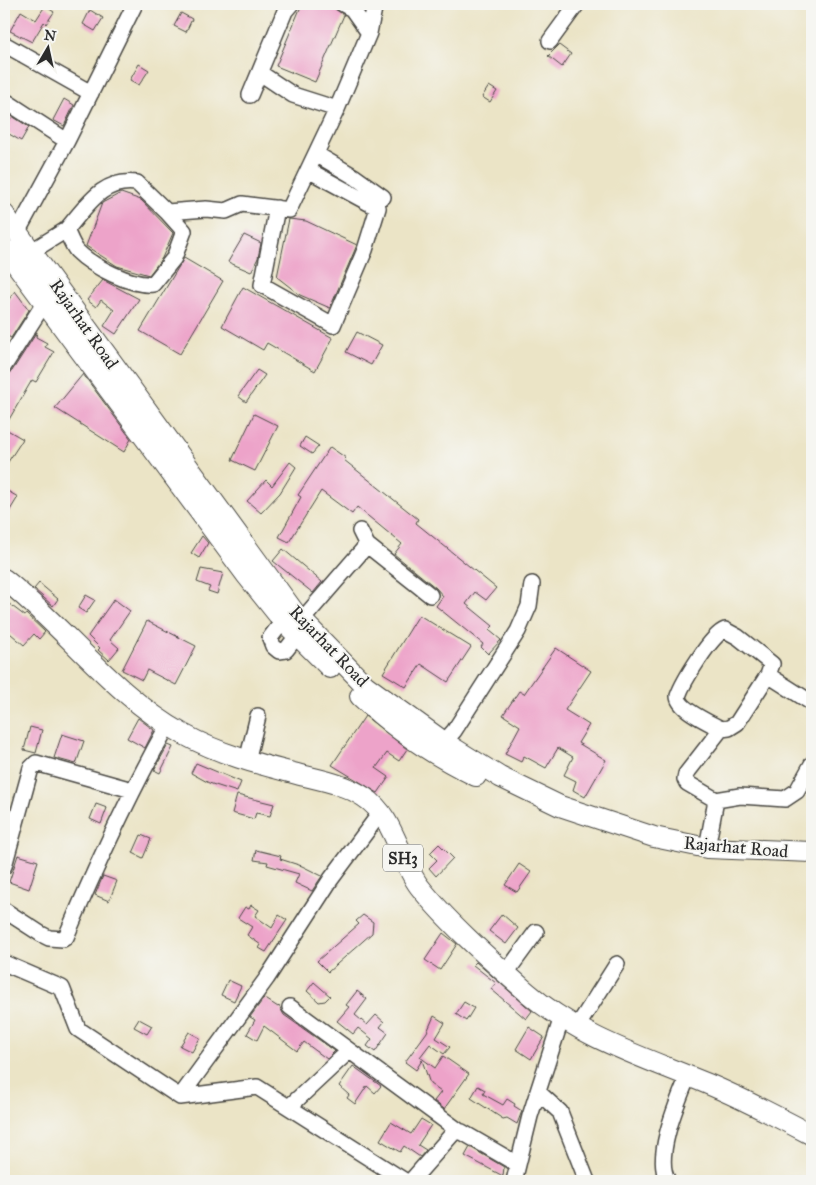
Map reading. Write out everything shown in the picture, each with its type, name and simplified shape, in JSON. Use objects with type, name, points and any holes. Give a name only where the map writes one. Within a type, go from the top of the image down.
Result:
[{"type":"main road","name":"Rajarhat Road","points":[[4,214],[297,623],[365,685],[444,742],[500,777],[560,806],[654,837],[707,848],[812,852]]},
{"type":"main road","points":[[4,248],[43,303],[297,623],[367,703],[444,759],[568,820],[630,841],[702,856],[742,861],[812,863]]},
{"type":"main road","name":"SH3","points":[[4,579],[38,607],[115,686],[168,725],[210,748],[247,761],[352,790],[365,797],[381,812],[410,873],[420,886],[506,973],[543,1005],[569,1022],[625,1051],[736,1096],[812,1136]]},
{"type":"street","points":[[18,231],[67,140],[135,4]]},
{"type":"street","points":[[250,95],[285,10],[291,4]]},
{"type":"street","points":[[343,4],[352,9],[368,33]]},
{"type":"street","points":[[167,212],[206,209],[226,211],[242,204],[289,210],[337,109],[368,33],[375,4]]},
{"type":"street","points":[[550,41],[577,4]]},
{"type":"street","points":[[4,44],[90,93]]},
{"type":"street","points":[[260,72],[293,95],[337,109]]},
{"type":"street","points":[[4,100],[67,140]]},
{"type":"street","points":[[316,154],[355,177],[383,197]]},
{"type":"street","points":[[277,208],[262,285],[333,325],[365,250],[378,208],[308,170]]},
{"type":"street","points":[[32,251],[66,230],[96,194],[117,183],[137,183],[184,230],[174,258],[152,284],[140,285],[86,258],[76,250],[66,230]]},
{"type":"street","points":[[4,366],[43,303],[57,287]]},
{"type":"street","points":[[360,531],[367,545],[430,595]]},
{"type":"street","points":[[297,623],[367,545]]},
{"type":"street","points":[[444,742],[518,631],[529,606],[532,584]]},
{"type":"street","points":[[721,729],[690,711],[678,700],[679,691],[718,634],[725,630],[770,660],[772,664],[768,675],[737,723],[734,726],[721,729],[690,767],[685,779],[692,787],[716,800],[740,796],[785,799],[797,791],[812,764]]},
{"type":"street","points":[[768,675],[812,704]]},
{"type":"street","points":[[247,761],[258,716]]},
{"type":"street","points":[[4,910],[49,938],[63,939],[66,937],[132,790],[168,725]]},
{"type":"street","points":[[4,866],[31,768],[36,763],[132,790]]},
{"type":"street","points":[[707,848],[716,800]]},
{"type":"street","points":[[180,1096],[268,978],[331,879],[381,812]]},
{"type":"street","points":[[506,973],[536,932]]},
{"type":"street","points":[[4,963],[62,988],[78,1030],[180,1096],[257,1087],[405,1181]]},
{"type":"street","points":[[514,1181],[517,1164],[538,1092],[569,1022],[617,964]]},
{"type":"street","points":[[290,1007],[459,1131],[517,1164]]},
{"type":"street","points":[[288,1107],[349,1051]]},
{"type":"street","points":[[668,1181],[664,1175],[667,1136],[688,1076]]},
{"type":"street","points":[[538,1092],[560,1112],[587,1181]]},
{"type":"street","points":[[411,1181],[452,1132],[459,1131]]},
{"type":"building","points":[[302,4],[334,4],[335,9],[344,15],[315,82],[276,66]]},
{"type":"building","points":[[45,6],[54,12],[46,24],[44,22],[32,42],[10,31],[21,11],[36,20]]},
{"type":"building","points":[[90,10],[103,18],[95,31],[83,24]]},
{"type":"building","points":[[181,13],[192,19],[186,32],[174,26]]},
{"type":"building","points":[[559,45],[571,54],[562,67],[548,56]]},
{"type":"building","points":[[139,64],[149,70],[139,85],[130,80]]},
{"type":"building","points":[[489,86],[497,91],[490,102],[482,97]]},
{"type":"building","points":[[64,99],[74,105],[64,126],[53,120]]},
{"type":"building","points":[[12,116],[29,127],[21,141],[4,131]]},
{"type":"building","points":[[121,193],[141,200],[173,233],[162,258],[149,275],[117,266],[86,246],[102,203]]},
{"type":"building","points":[[289,219],[306,221],[357,245],[330,308],[300,295],[277,277]]},
{"type":"building","points":[[244,235],[261,243],[258,258],[251,272],[228,262]]},
{"type":"building","points":[[184,258],[223,281],[180,354],[140,331]]},
{"type":"building","points":[[103,280],[139,299],[116,334],[104,326],[114,310],[101,300],[96,307],[87,300]]},
{"type":"building","points":[[243,287],[333,338],[315,371],[267,343],[263,350],[222,326]]},
{"type":"building","points":[[15,291],[29,310],[11,338],[4,334],[4,306]]},
{"type":"building","points":[[37,332],[36,337],[47,343],[45,347],[54,352],[36,382],[32,380],[4,428],[4,375],[12,371]]},
{"type":"building","points":[[357,332],[382,345],[371,365],[346,352]]},
{"type":"building","points":[[257,370],[265,375],[246,402],[238,396]]},
{"type":"building","points":[[83,374],[131,439],[124,452],[55,408]]},
{"type":"building","points":[[254,414],[278,426],[255,471],[232,460]]},
{"type":"building","points":[[4,428],[23,439],[4,468]]},
{"type":"building","points":[[305,437],[319,446],[312,454],[300,446]]},
{"type":"building","points":[[330,447],[346,458],[344,460],[418,519],[416,523],[496,588],[486,600],[475,592],[466,604],[493,626],[489,630],[501,640],[488,654],[481,647],[483,644],[436,606],[443,596],[436,588],[394,554],[402,544],[357,507],[352,514],[321,491],[289,542],[279,537],[301,497],[298,495]]},
{"type":"building","points":[[290,462],[296,467],[280,493],[261,513],[247,501],[266,480],[272,486]]},
{"type":"building","points":[[4,489],[18,497],[4,520]]},
{"type":"building","points":[[202,536],[208,543],[199,558],[191,553]]},
{"type":"building","points":[[283,549],[322,582],[313,593],[273,561]]},
{"type":"building","points":[[201,569],[223,573],[217,594],[208,591],[210,587],[197,582]]},
{"type":"building","points":[[39,583],[58,599],[53,606],[34,589]]},
{"type":"building","points":[[86,595],[95,600],[86,613],[78,608]]},
{"type":"building","points":[[114,599],[130,611],[110,640],[119,648],[109,660],[98,650],[100,648],[88,636]]},
{"type":"building","points":[[4,600],[25,616],[26,614],[45,632],[39,639],[34,634],[24,645],[4,628]]},
{"type":"building","points":[[419,615],[471,647],[448,682],[421,664],[406,687],[383,673]]},
{"type":"building","points":[[147,621],[196,646],[176,685],[147,670],[142,680],[122,670]]},
{"type":"building","points":[[556,648],[591,671],[565,710],[589,725],[578,743],[606,760],[585,797],[573,790],[576,781],[564,775],[573,757],[558,748],[546,768],[524,756],[521,762],[505,754],[520,726],[503,715],[519,691],[524,694]]},
{"type":"building","points":[[365,716],[407,749],[399,761],[387,753],[376,768],[389,777],[378,793],[332,765]]},
{"type":"building","points":[[138,718],[154,730],[145,748],[127,738]]},
{"type":"building","points":[[30,727],[42,730],[36,753],[24,750]]},
{"type":"building","points":[[62,734],[84,741],[76,764],[54,758]]},
{"type":"building","points":[[168,745],[173,747],[160,773],[154,770]]},
{"type":"building","points":[[196,763],[241,782],[237,792],[209,783],[191,773]]},
{"type":"building","points":[[237,795],[274,804],[270,816],[256,813],[254,819],[232,813]]},
{"type":"building","points":[[96,804],[107,808],[101,824],[90,819]]},
{"type":"building","points":[[141,835],[151,839],[143,858],[133,853]]},
{"type":"building","points":[[439,844],[453,858],[436,876],[429,868],[437,860],[430,853]]},
{"type":"building","points":[[256,850],[281,856],[280,859],[302,866],[322,876],[312,891],[295,883],[299,874],[267,865],[268,862],[254,860]]},
{"type":"building","points":[[18,855],[38,861],[29,889],[9,882]]},
{"type":"building","points":[[519,864],[531,872],[517,892],[505,885]]},
{"type":"building","points":[[103,876],[117,881],[109,901],[95,895]]},
{"type":"building","points":[[251,905],[259,910],[255,916],[272,928],[279,915],[287,920],[266,952],[259,948],[261,945],[247,935],[252,927],[238,918],[245,907],[249,909]]},
{"type":"building","points":[[502,914],[518,928],[506,944],[489,931]]},
{"type":"building","points":[[363,915],[373,922],[372,933],[328,972],[317,961],[359,924],[356,921]]},
{"type":"building","points":[[443,933],[457,944],[440,970],[425,960]]},
{"type":"building","points":[[476,962],[532,1011],[526,1019],[491,989],[496,983],[473,965]]},
{"type":"building","points":[[228,980],[241,986],[234,1001],[221,995]]},
{"type":"building","points":[[314,982],[330,996],[325,1001],[319,1002],[307,991]]},
{"type":"building","points":[[357,991],[367,999],[355,1015],[367,1025],[376,1015],[384,1022],[380,1027],[388,1033],[375,1052],[367,1046],[372,1039],[358,1028],[353,1034],[337,1021],[349,1007],[346,1005]]},
{"type":"building","points":[[264,998],[279,1006],[284,1015],[335,1051],[327,1059],[304,1042],[297,1051],[264,1026],[257,1040],[247,1034],[255,1020],[250,1017]]},
{"type":"building","points":[[464,1002],[474,1008],[466,1021],[456,1014]]},
{"type":"building","points":[[434,1016],[445,1023],[436,1038],[450,1047],[444,1054],[430,1044],[420,1057],[435,1068],[443,1056],[469,1074],[444,1109],[434,1101],[441,1092],[430,1084],[422,1060],[416,1070],[405,1062],[427,1032]]},
{"type":"building","points":[[139,1019],[152,1026],[147,1034],[134,1027]]},
{"type":"building","points":[[529,1027],[544,1037],[531,1059],[516,1049]]},
{"type":"building","points":[[189,1032],[200,1038],[192,1052],[180,1046]]},
{"type":"building","points":[[353,1066],[381,1086],[375,1093],[367,1086],[355,1104],[347,1098],[349,1095],[339,1086]]},
{"type":"building","points":[[478,1086],[485,1090],[483,1094],[503,1105],[507,1099],[515,1104],[514,1106],[522,1111],[517,1124],[507,1118],[503,1119],[471,1098]]},
{"type":"building","points":[[421,1119],[431,1125],[418,1145],[426,1150],[420,1157],[404,1146],[400,1152],[380,1140],[391,1122],[411,1134]]},
{"type":"building","points":[[470,1147],[504,1167],[503,1176],[465,1156]]}]
